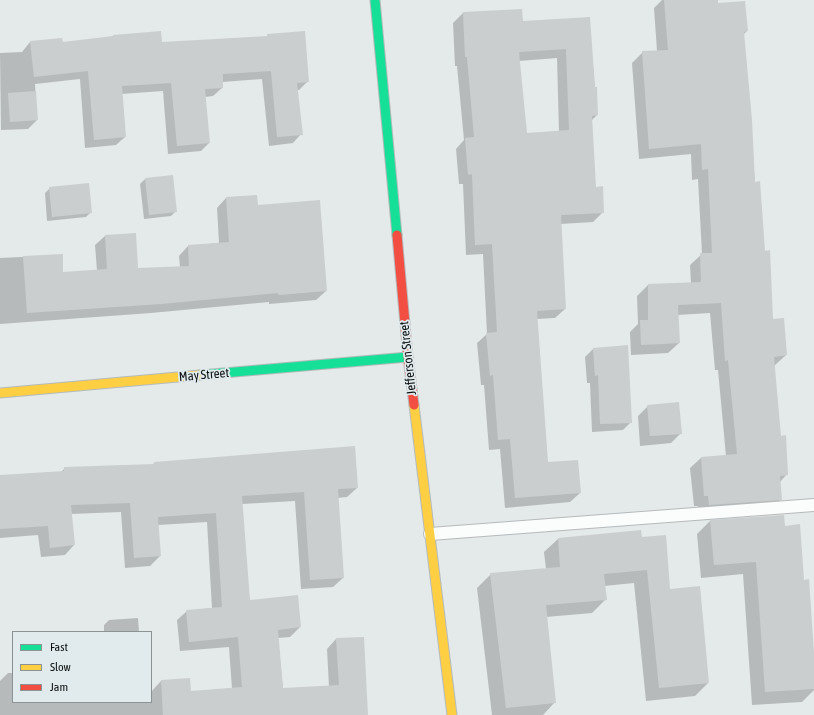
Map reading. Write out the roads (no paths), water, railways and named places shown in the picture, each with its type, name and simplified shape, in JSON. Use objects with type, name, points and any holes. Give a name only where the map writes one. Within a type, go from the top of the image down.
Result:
[{"type":"street","name":"Jefferson Street","points":[[375,0],[408,358],[452,715]]},
{"type":"street","name":"May Street","points":[[0,393],[408,358]]},
{"type":"lane","points":[[430,534],[814,505]]}]
